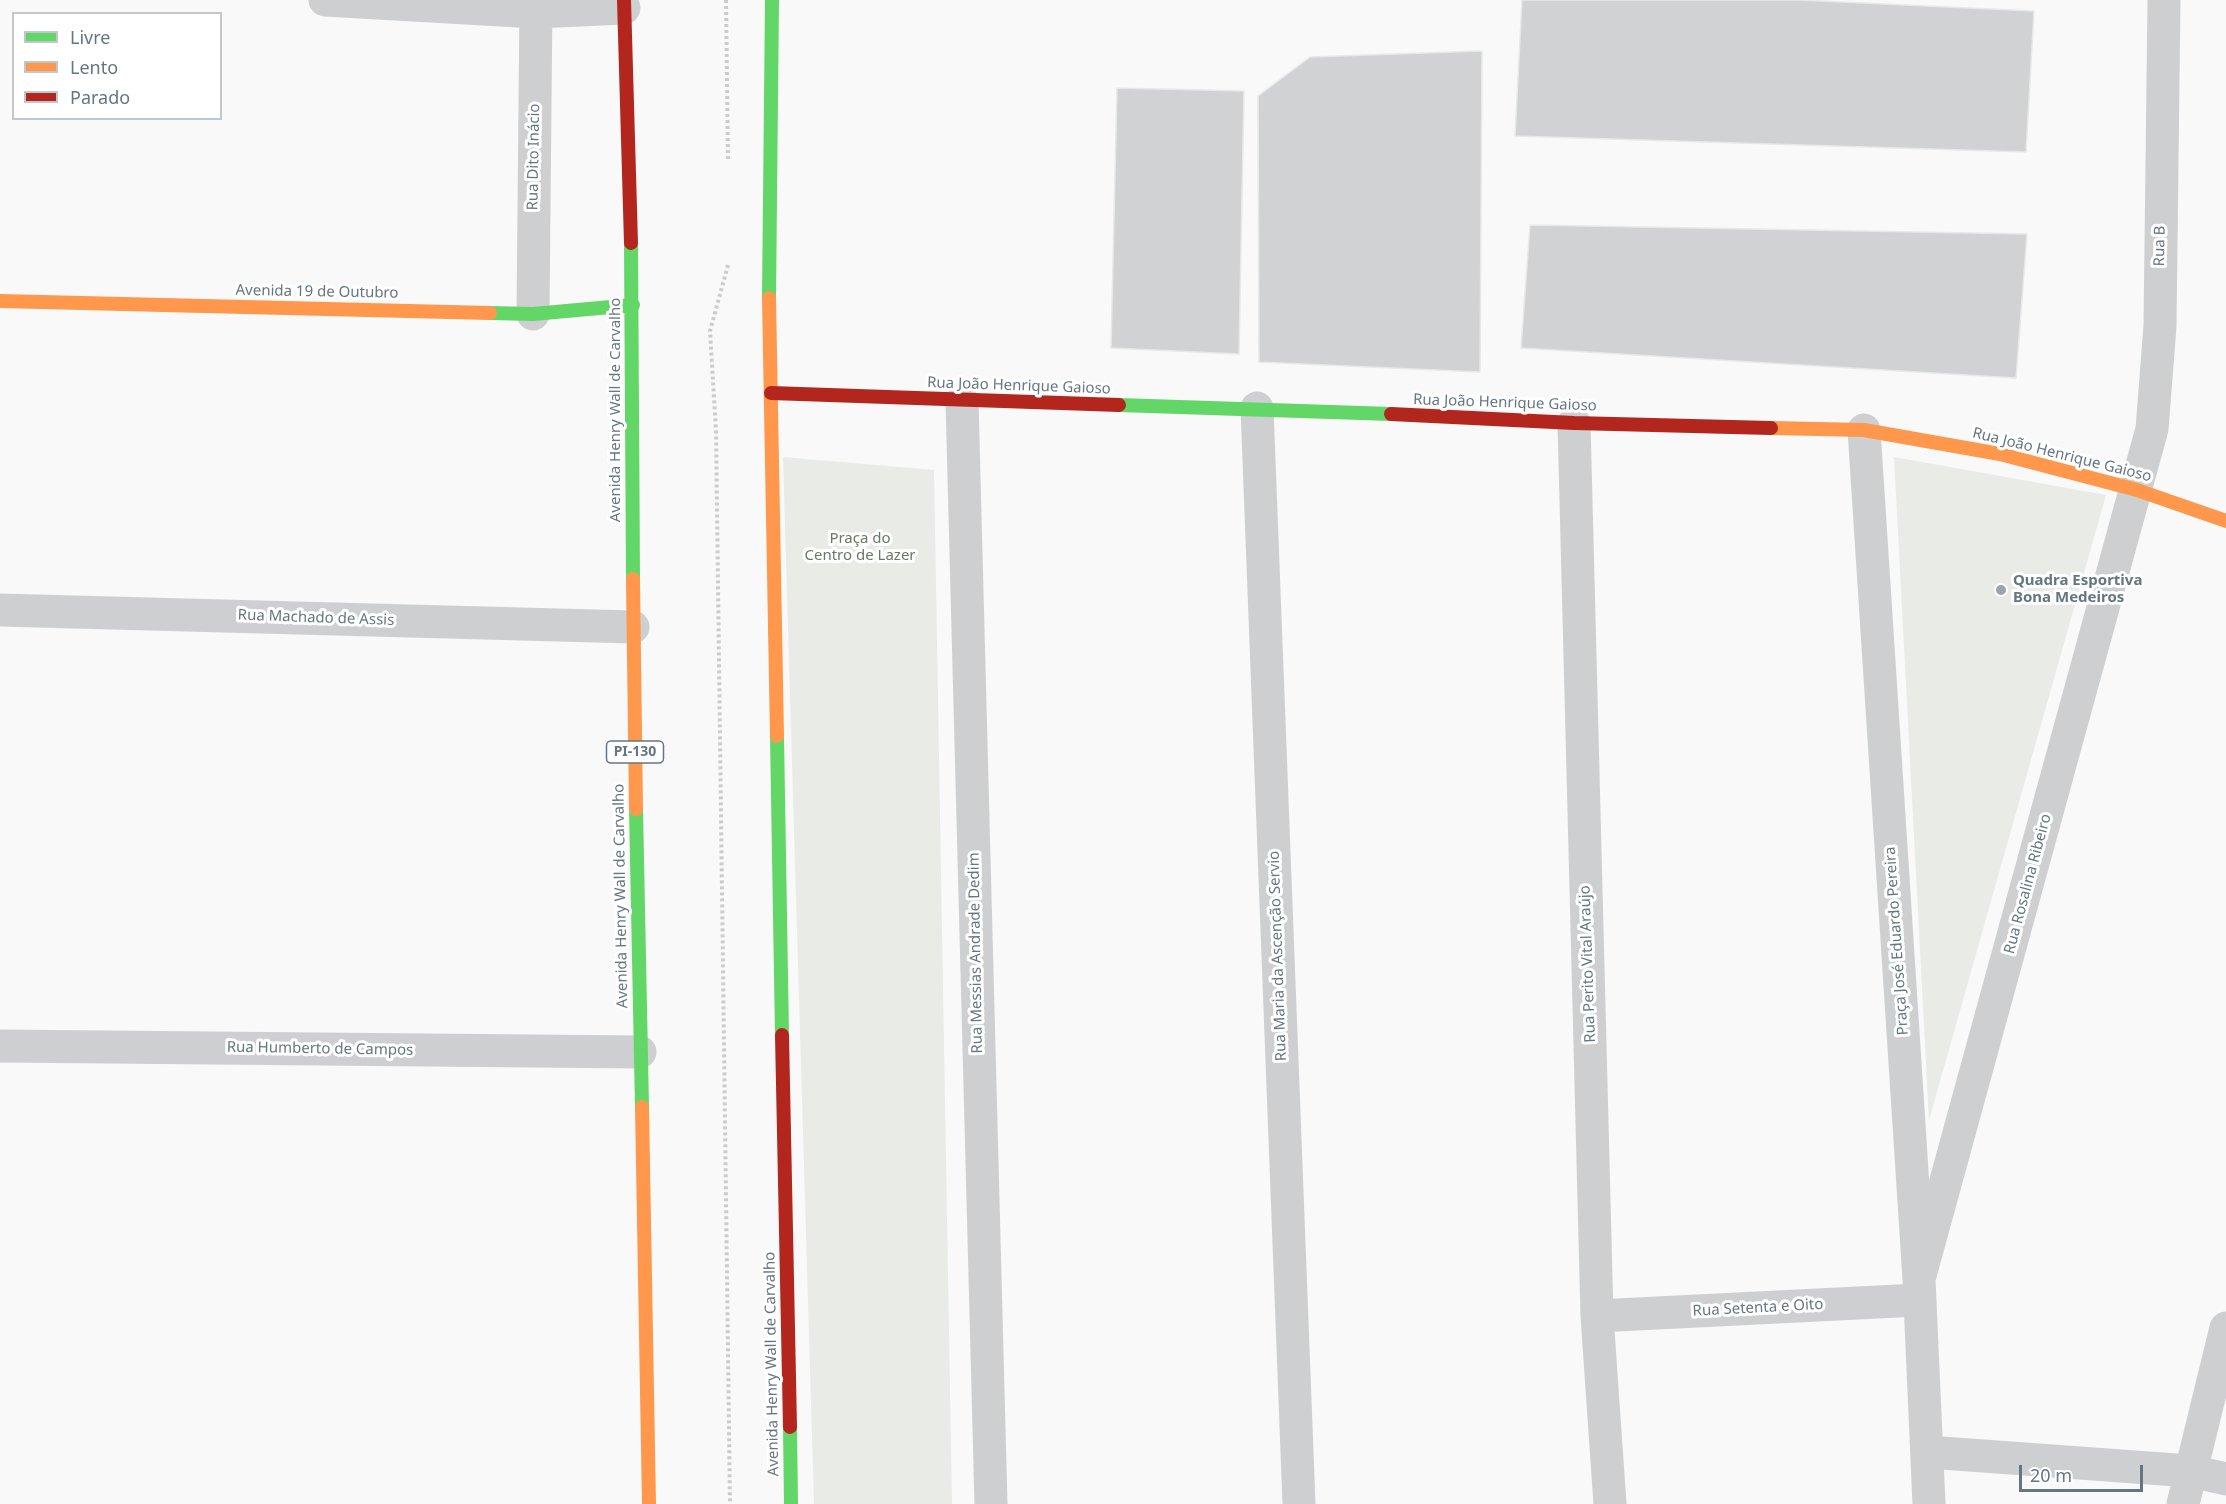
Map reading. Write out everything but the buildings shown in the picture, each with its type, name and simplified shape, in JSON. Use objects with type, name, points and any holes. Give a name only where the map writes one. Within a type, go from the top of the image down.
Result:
[{"type":"main road","name":"Avenida Henry Wall de Carvalho","points":[[771,0],[768,216],[791,1504]]},
{"type":"main road","name":"Avenida Henry Wall de Carvalho","points":[[624,4],[633,305],[633,627],[649,1504]]},
{"type":"main road","name":"Avenida 19 de Outubro","points":[[0,301],[533,314],[633,305]]},
{"type":"main road","name":"Rua João Henrique Gaioso","points":[[771,393],[962,401],[1257,408],[1574,423],[1864,430],[2000,454],[2137,490],[2226,521]]},
{"type":"street","points":[[325,0],[536,6],[624,4]]},
{"type":"street","name":"Rua B","points":[[2137,490],[2152,429],[2160,326],[2164,0]]},
{"type":"street","name":"Rua Dito Inácio","points":[[533,314],[536,6]]},
{"type":"street","name":"Rua Messias Andrade Dedim","points":[[962,401],[991,1504]]},
{"type":"street","name":"Rua Maria da Ascenção Servio","points":[[1257,408],[1299,1504]]},
{"type":"street","name":"Rua Perito Vital Araújo","points":[[1574,423],[1597,1316],[1610,1504]]},
{"type":"street","name":"Praça José Eduardo Pereira","points":[[1864,430],[1919,1289],[1929,1504]]},
{"type":"street","name":"Rua Rosalina Ribeiro","points":[[1919,1289],[2137,490]]},
{"type":"street","name":"Rua Machado de Assis","points":[[0,610],[633,627]]},
{"type":"street","name":"Rua Humberto de Campos","points":[[0,1046],[640,1052]]},
{"type":"street","name":"Rua Setenta e Oito","points":[[1597,1316],[1919,1289]]},
{"type":"street","points":[[2183,1504],[2226,1328]]},
{"type":"street","points":[[1928,1452],[2190,1471],[2226,1479]]},
{"type":"path","points":[[726,0],[728,168]]},
{"type":"path","points":[[729,264],[710,331],[716,431],[730,1504]]},
{"type":"green space","name":"Praça do Centro de Lazer","points":[[783,457],[934,470],[952,1504],[814,1504]]},
{"type":"green space","points":[[1894,457],[2106,495],[1929,1120]]},
{"type":"traffic: fast","points":[[769,298],[772,0]]},
{"type":"traffic: fast","points":[[631,243],[633,579]]},
{"type":"traffic: fast","points":[[490,313],[533,314],[633,305]]},
{"type":"traffic: fast","points":[[1119,405],[1391,414]]},
{"type":"traffic: fast","points":[[777,736],[782,1035]]},
{"type":"traffic: fast","points":[[636,809],[642,1107]]},
{"type":"traffic: fast","points":[[790,1427],[791,1504]]},
{"type":"traffic: slow","points":[[769,298],[777,736]]},
{"type":"traffic: slow","points":[[0,301],[490,313]]},
{"type":"traffic: slow","points":[[1771,428],[1864,430],[2000,454],[2137,490],[2226,521]]},
{"type":"traffic: slow","points":[[633,579],[636,809]]},
{"type":"traffic: slow","points":[[642,1107],[649,1504]]},
{"type":"traffic: jam","points":[[624,0],[631,243]]},
{"type":"traffic: jam","points":[[771,393],[1119,405]]},
{"type":"traffic: jam","points":[[1391,414],[1574,423],[1771,428]]},
{"type":"traffic: jam","points":[[782,1035],[790,1427]]},
{"type":"place","name":"Quadra Esportiva Bona Medeiros","points":[[2001,590]]}]
